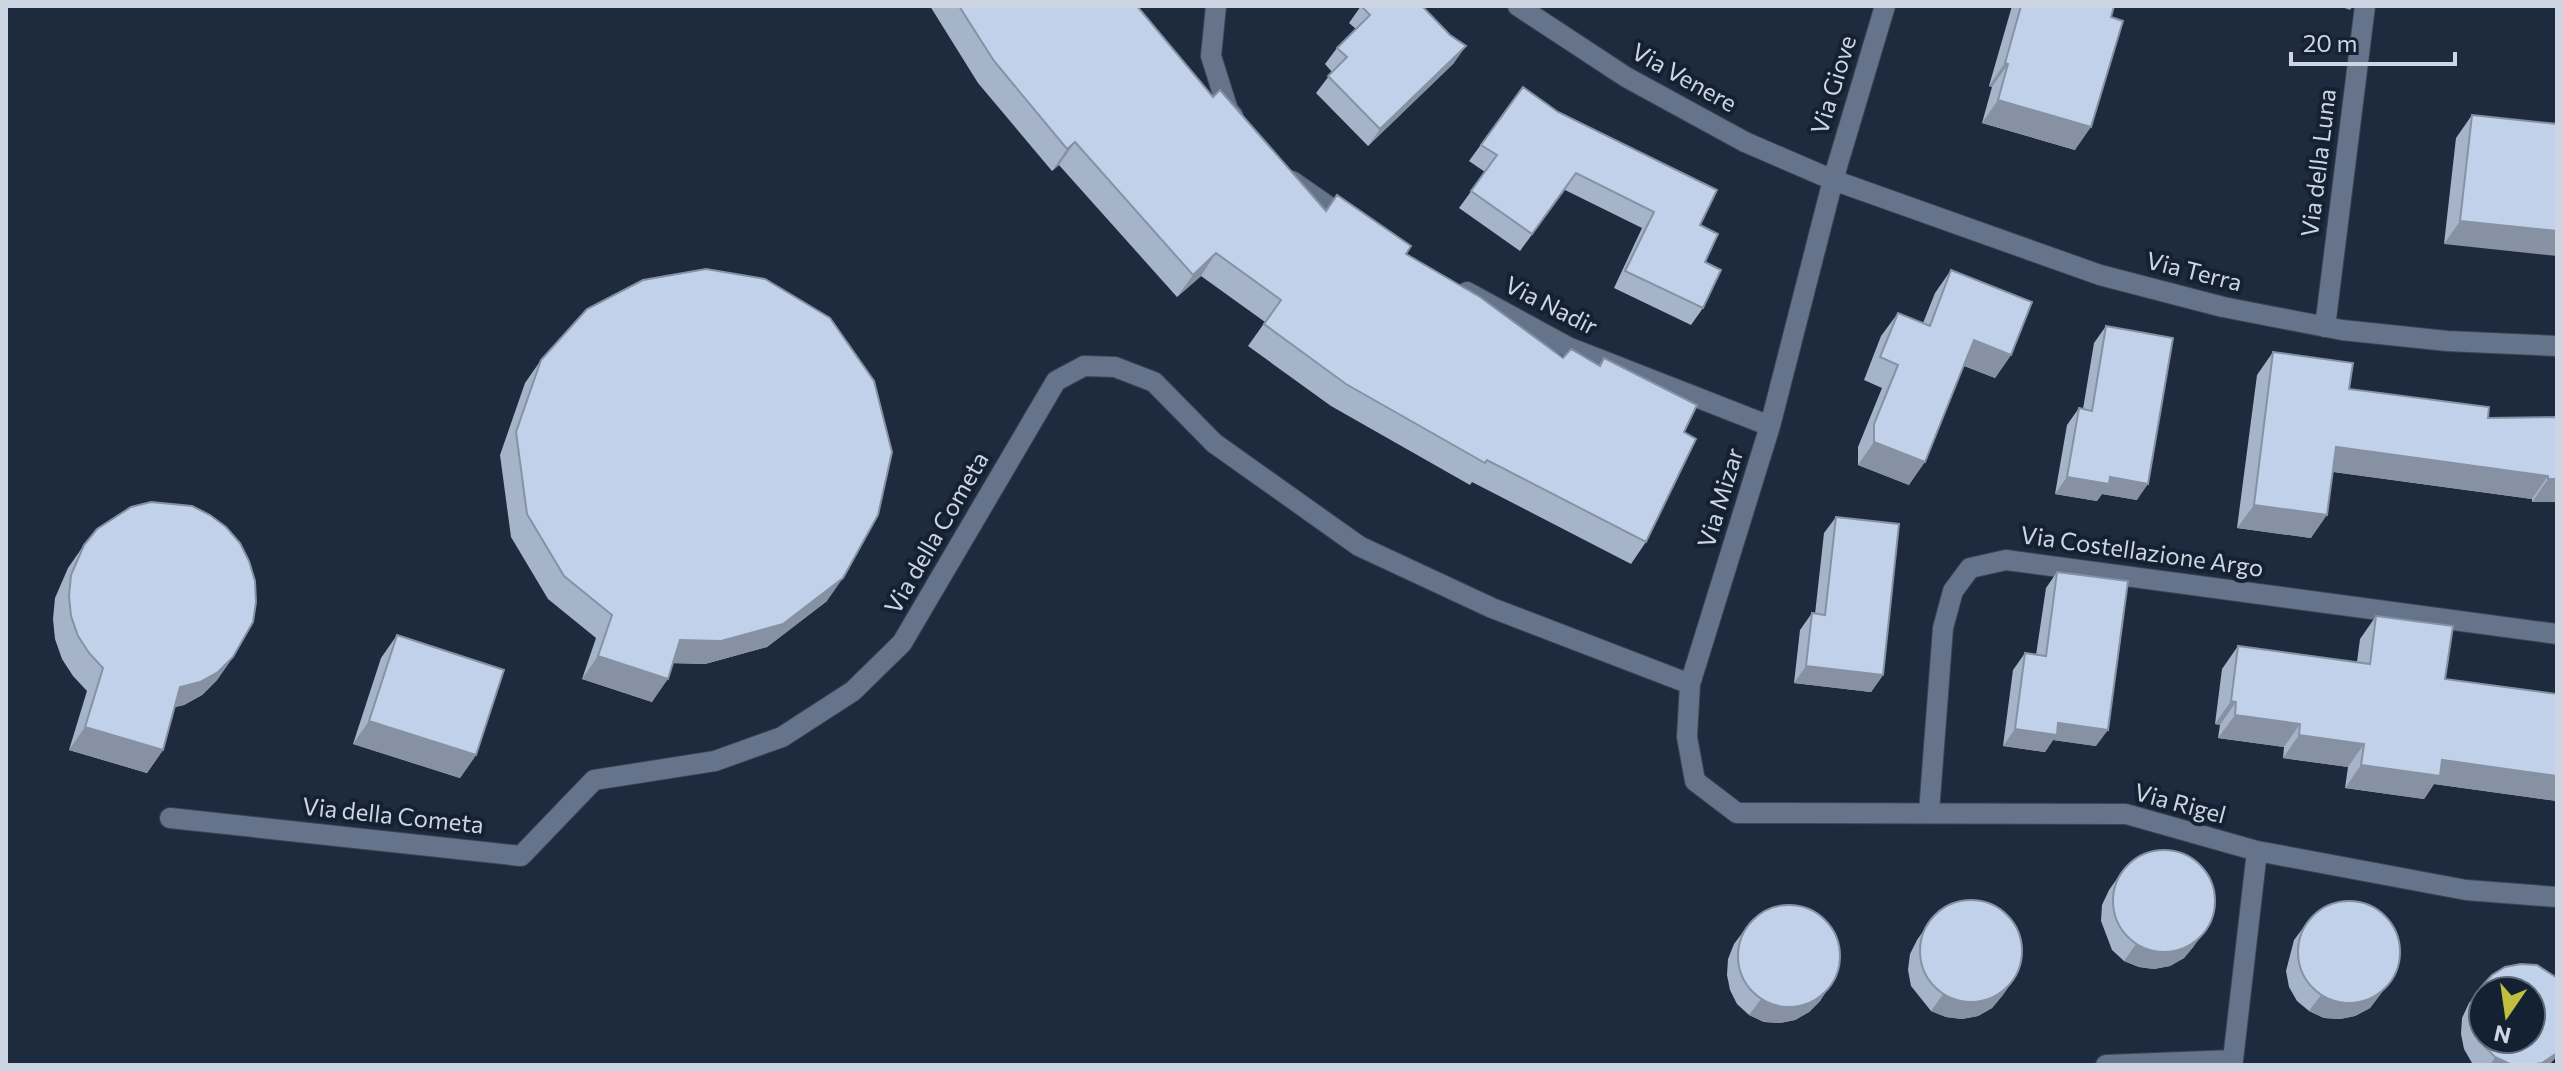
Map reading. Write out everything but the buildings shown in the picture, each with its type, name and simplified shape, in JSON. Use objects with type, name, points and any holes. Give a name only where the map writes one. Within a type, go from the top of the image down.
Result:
[{"type":"street","points":[[1216,6],[1211,56],[1228,110],[1248,133]]},
{"type":"street","name":"Via Venere","points":[[1518,6],[1626,77],[1745,142],[1833,180]]},
{"type":"street","name":"Via Giove","points":[[1833,180],[1885,6]]},
{"type":"street","name":"Via della Luna","points":[[2325,327],[2365,6]]},
{"type":"street","points":[[1278,166],[1288,178],[1373,238]]},
{"type":"street","name":"Via Terra","points":[[1833,180],[2100,275],[2223,307],[2325,327],[2447,341],[2557,346]]},
{"type":"street","name":"Via Mizar","points":[[1737,813],[1695,781],[1687,737],[1690,684],[1770,426],[1833,180]]},
{"type":"street","name":"Via Nadir","points":[[1450,282],[1568,347],[1770,426]]},
{"type":"street","name":"Via della Cometa","points":[[170,818],[521,856],[594,780],[715,761],[782,737],[853,691],[902,643],[1056,381],[1084,366],[1115,367],[1154,382],[1214,443],[1359,546],[1492,608],[1690,684]]},
{"type":"street","name":"Via Costellazione Argo","points":[[1929,812],[1943,628],[1953,591],[1970,568],[2006,560],[2557,634]]},
{"type":"street","name":"Via Rigel","points":[[1737,813],[2126,814],[2257,851],[2466,890],[2557,897]]},
{"type":"street","points":[[2106,1065],[2233,1060],[2257,851]]}]
